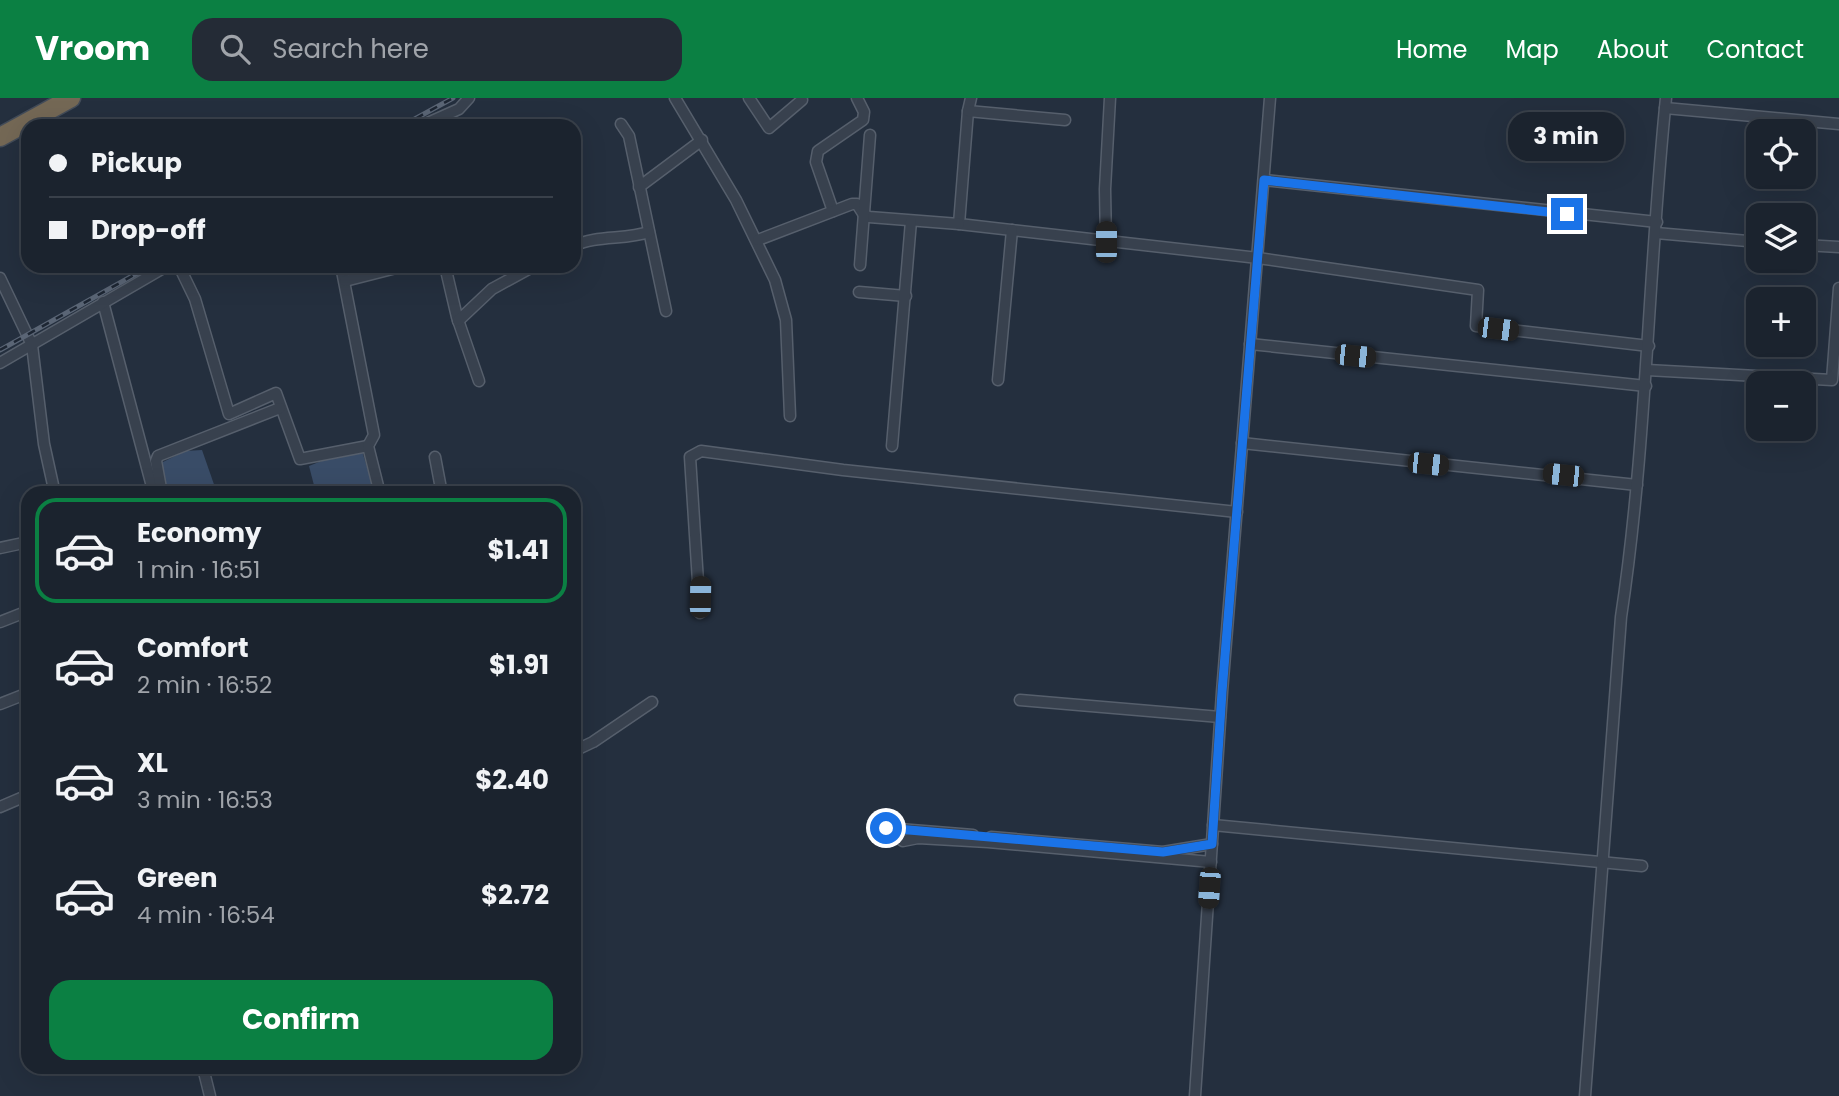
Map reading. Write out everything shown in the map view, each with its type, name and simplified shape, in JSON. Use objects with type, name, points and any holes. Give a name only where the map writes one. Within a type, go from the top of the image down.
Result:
[{"type":"highway","points":[[33,119],[71,98]]},
{"type":"highway","points":[[0,137],[21,125]]},
{"type":"street","points":[[437,119],[459,109],[469,98]]},
{"type":"street","points":[[675,98],[702,140],[758,240],[775,280],[786,320],[790,416]]},
{"type":"street","points":[[750,98],[769,128],[802,100]]},
{"type":"street","points":[[833,211],[816,162],[818,150],[863,120],[864,113],[857,98]]},
{"type":"street","points":[[959,224],[971,98]]},
{"type":"street","points":[[1106,242],[1105,189],[1110,98]]},
{"type":"street","points":[[1195,1096],[1220,717],[1270,98]]},
{"type":"street","points":[[1584,1096],[1621,617],[1646,386],[1665,103],[1839,124]]},
{"type":"street","points":[[968,111],[1065,120]]},
{"type":"street","points":[[621,124],[629,136],[666,311]]},
{"type":"street","points":[[860,265],[870,135]]},
{"type":"street","points":[[639,187],[702,140]]},
{"type":"street","points":[[1264,180],[1657,222]]},
{"type":"street","points":[[758,240],[858,204],[863,215]]},
{"type":"street","points":[[863,215],[1258,258],[1478,290],[1476,326],[1648,346]]},
{"type":"street","points":[[892,446],[911,221]]},
{"type":"street","points":[[998,380],[1012,230]]},
{"type":"street","points":[[581,243],[634,237],[649,232]]},
{"type":"street","points":[[1656,233],[1746,241]]},
{"type":"street","points":[[1816,246],[1839,247]]},
{"type":"street","points":[[0,363],[155,273]]},
{"type":"street","points":[[182,273],[195,299],[229,414],[276,393],[300,459],[368,446]]},
{"type":"street","points":[[343,273],[374,435],[368,446],[378,486]]},
{"type":"street","points":[[345,281],[376,273]]},
{"type":"street","points":[[447,273],[458,321],[478,381]]},
{"type":"street","points":[[458,321],[492,289],[521,273]]},
{"type":"street","points":[[1,281],[32,345],[44,444],[53,486]]},
{"type":"street","points":[[1647,370],[1832,380],[1839,288]]},
{"type":"street","points":[[859,292],[906,296]]},
{"type":"street","points":[[103,302],[153,486]]},
{"type":"street","points":[[1250,344],[1646,386]]},
{"type":"street","points":[[160,486],[156,465],[158,456],[280,408]]},
{"type":"street","points":[[1242,443],[1637,485]]},
{"type":"street","points":[[700,613],[690,457],[701,451],[857,472],[1237,512]]},
{"type":"street","points":[[435,457],[440,486]]},
{"type":"street","points":[[0,548],[21,544]]},
{"type":"street","points":[[0,622],[21,614]]},
{"type":"street","points":[[0,704],[21,696]]},
{"type":"street","points":[[1020,700],[1220,717]]},
{"type":"street","points":[[581,748],[652,702]]},
{"type":"street","points":[[0,807],[21,798]]},
{"type":"street","points":[[1213,825],[1642,866]]},
{"type":"street","points":[[1211,862],[988,842],[918,838],[903,841],[886,828],[1163,852],[1212,844]]},
{"type":"street","points":[[204,1074],[210,1096]]},
{"type":"water","points":[[202,450],[215,486],[163,486],[159,469],[161,463],[185,451]]},
{"type":"water","points":[[346,451],[362,451],[373,486],[314,486],[309,466]]},
{"type":"railway","points":[[415,119],[453,98]]},
{"type":"railway","points":[[0,350],[138,273]]},
{"type":"route","points":[[886,828],[1163,852],[1184,846],[1212,844],[1264,180],[1567,214]]}]
